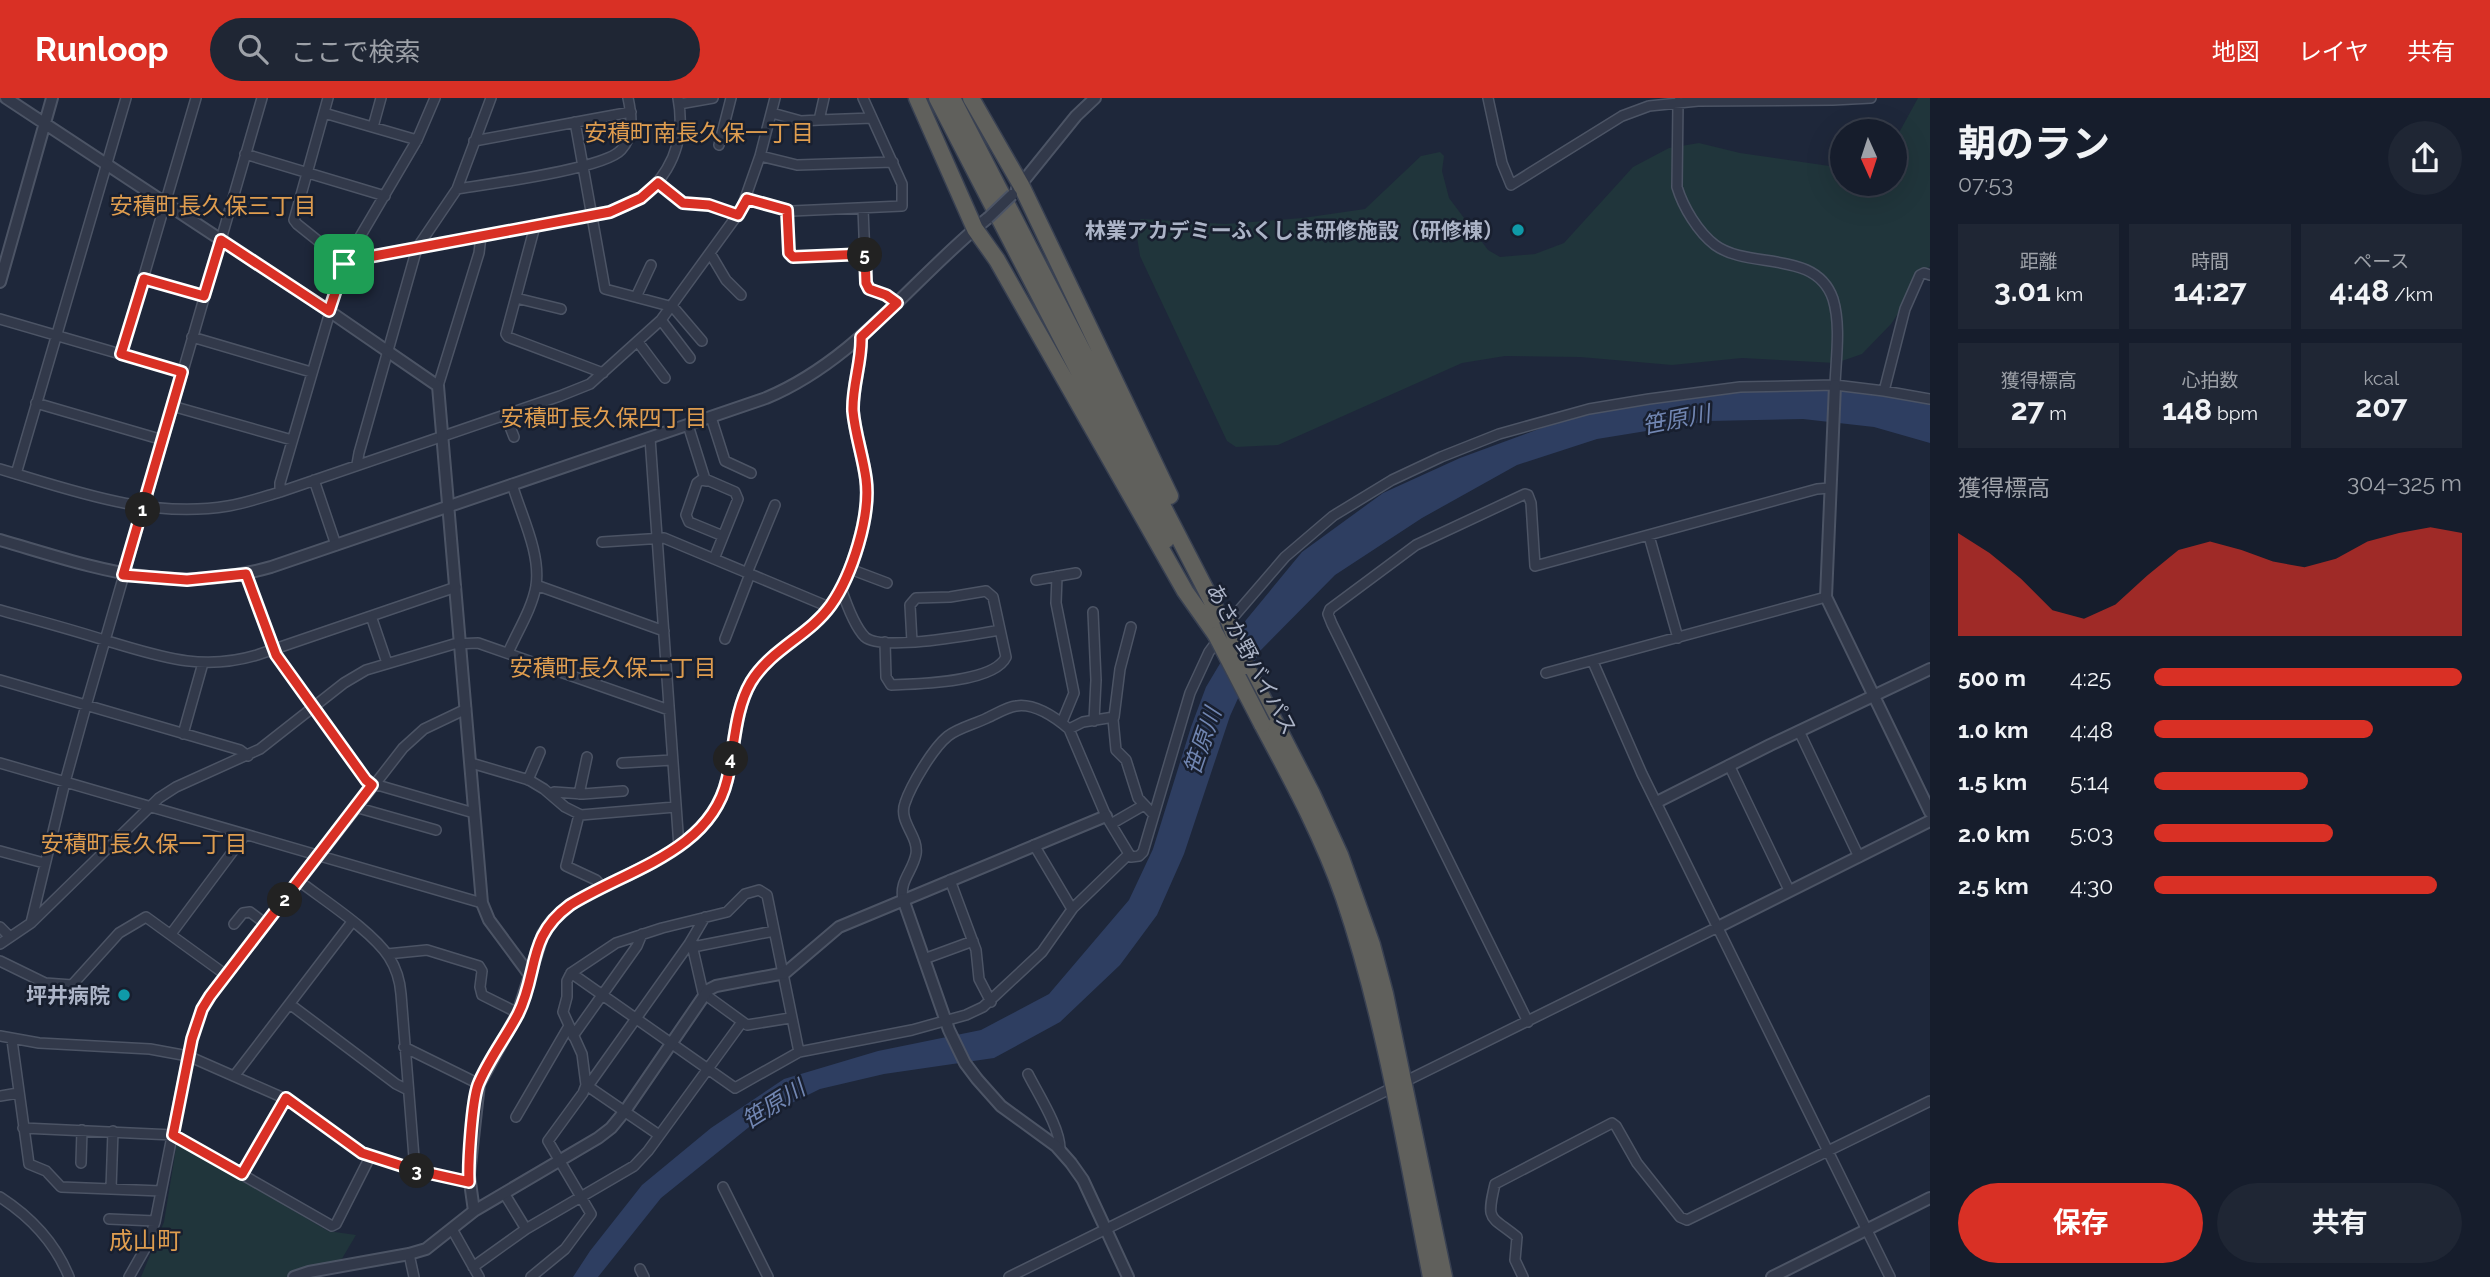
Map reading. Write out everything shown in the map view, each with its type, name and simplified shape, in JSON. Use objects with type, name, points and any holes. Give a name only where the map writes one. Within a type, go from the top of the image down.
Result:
[{"type":"highway","points":[[917,98],[1004,272],[1185,591],[1222,625]]},
{"type":"highway","name":"あさか野バイパス","points":[[937,98],[1246,666],[1266,718]]},
{"type":"highway","name":"あさか野バイパス","points":[[952,98],[1222,625],[1266,718],[1343,896],[1397,1084],[1444,1277]]},
{"type":"highway","points":[[971,98],[1222,625]]},
{"type":"highway","name":"あさか野バイパス","points":[[1397,1084],[1431,1277]]},
{"type":"street","points":[[6,98],[438,386]]},
{"type":"street","points":[[0,282],[52,98]]},
{"type":"street","points":[[16,474],[126,98]]},
{"type":"street","points":[[121,354],[196,98]]},
{"type":"street","points":[[32,923],[44,863],[86,706],[262,98]]},
{"type":"street","points":[[328,98],[295,221],[337,256],[346,260],[591,215],[634,203],[658,183],[677,149],[680,131],[679,101],[713,98]]},
{"type":"street","points":[[373,127],[382,98]]},
{"type":"street","points":[[280,492],[279,485],[311,372],[346,260],[417,140],[435,98]]},
{"type":"street","points":[[357,464],[417,248],[457,189],[491,98]]},
{"type":"street","points":[[457,189],[610,159],[623,148],[631,127],[628,98]]},
{"type":"street","points":[[719,145],[731,98]]},
{"type":"street","points":[[0,469],[144,507],[171,510],[216,508],[249,502],[280,492],[579,390],[603,373],[661,320],[738,215],[747,199],[775,98]]},
{"type":"street","points":[[819,121],[824,98]]},
{"type":"street","points":[[747,199],[787,210],[902,206],[902,184],[863,98]]},
{"type":"street","points":[[0,540],[123,575],[187,580],[246,574],[766,398],[801,382],[861,337],[1017,190],[1076,116],[1095,98]]},
{"type":"street","points":[[1488,98],[1502,163],[1511,185],[1633,110],[1665,102],[1871,98]]},
{"type":"street","points":[[1678,102],[1677,187],[1681,200],[1699,228],[1715,245],[1740,256],[1796,266],[1815,275],[1832,296],[1836,314],[1835,388],[1826,597],[1930,812]]},
{"type":"street","points":[[474,141],[631,112]]},
{"type":"street","points":[[324,113],[417,140]]},
{"type":"street","points":[[772,113],[801,121],[872,118]]},
{"type":"street","points":[[575,122],[605,289],[672,306],[702,341]]},
{"type":"street","points":[[245,155],[385,195]]},
{"type":"street","points":[[760,156],[797,166],[893,162]]},
{"type":"street","points":[[658,183],[683,203],[709,205],[738,215]]},
{"type":"street","points":[[863,208],[866,283],[869,289],[886,295],[897,303]]},
{"type":"street","points":[[787,210],[789,253],[793,257],[865,254]]},
{"type":"street","points":[[534,226],[505,330],[508,337],[603,373]]},
{"type":"street","points":[[481,236],[479,253],[438,386],[482,903],[489,919],[529,974]]},
{"type":"street","points":[[710,253],[726,281],[741,295]]},
{"type":"street","points":[[636,297],[651,265]]},
{"type":"street","points":[[1884,391],[1905,309],[1920,275],[1930,275]]},
{"type":"street","points":[[144,279],[204,296]]},
{"type":"street","points":[[516,298],[561,309]]},
{"type":"street","points":[[0,319],[182,372]]},
{"type":"street","points":[[661,320],[690,358]]},
{"type":"street","points":[[192,337],[311,372]]},
{"type":"street","points":[[474,1211],[469,1182],[479,1084],[518,1013],[540,941],[552,920],[570,905],[679,847],[699,831],[720,800],[727,781],[742,704],[753,680],[773,654],[818,619],[829,607],[850,569],[865,514],[867,496],[853,409],[861,337]]},
{"type":"street","points":[[638,342],[665,378]]},
{"type":"street","points":[[1128,1277],[1080,1175],[1060,1150],[1009,1114],[989,1094],[965,1063],[946,1019],[901,891],[916,854],[903,816],[904,804],[930,755],[949,735],[1016,706],[1036,708],[1065,726],[1109,820],[1129,855],[1135,858],[1143,852],[1190,693],[1209,652],[1237,611],[1284,557],[1355,501],[1392,480],[1453,452],[1499,435],[1589,409],[1648,398],[1740,387],[1884,391],[1930,399]]},
{"type":"street","points":[[36,402],[163,440]]},
{"type":"street","points":[[173,406],[292,440]]},
{"type":"street","points":[[505,414],[514,436]]},
{"type":"street","points":[[711,417],[725,461],[751,473]]},
{"type":"street","points":[[688,425],[706,481]]},
{"type":"street","points":[[650,438],[679,847]]},
{"type":"street","points":[[314,480],[335,545]]},
{"type":"street","points":[[714,559],[738,499],[735,492],[701,480],[697,483],[686,515],[689,522],[723,536]]},
{"type":"street","points":[[508,653],[536,585],[534,555],[512,484]]},
{"type":"street","points":[[1528,1022],[1328,614],[1389,563],[1416,545],[1525,494],[1531,503],[1535,566],[1817,489],[1830,488]]},
{"type":"street","points":[[725,639],[775,505]]},
{"type":"street","points":[[1649,536],[1678,638]]},
{"type":"street","points":[[601,542],[664,538],[829,607]]},
{"type":"street","points":[[850,569],[887,583]]},
{"type":"street","points":[[1036,580],[1076,573]]},
{"type":"street","points":[[246,574],[273,650],[366,780],[372,785],[474,813]]},
{"type":"street","points":[[1058,576],[1056,603],[1074,693],[1065,726]]},
{"type":"street","points":[[536,585],[664,631]]},
{"type":"street","points":[[0,610],[146,654],[203,663],[236,661],[273,650],[456,587]]},
{"type":"street","points":[[841,588],[864,635],[873,640],[912,642],[1000,630]]},
{"type":"street","points":[[885,642],[886,677],[889,684],[962,680],[1003,663],[1006,657],[993,597],[986,591],[950,597],[918,598],[909,605],[912,642]]},
{"type":"street","points":[[1546,673],[1826,597]]},
{"type":"street","points":[[1093,612],[1097,680],[1094,721]]},
{"type":"street","points":[[371,616],[387,663]]},
{"type":"street","points":[[1132,627],[1120,669],[1113,719],[1115,749],[1126,760],[1137,795],[1153,814]]},
{"type":"street","points":[[0,944],[32,923],[149,807],[176,787],[248,756],[269,743],[354,676],[387,663],[461,643],[483,644],[669,710]]},
{"type":"street","points":[[1593,662],[1642,774],[1890,1277]]},
{"type":"street","points":[[183,734],[203,663]]},
{"type":"street","points":[[1657,802],[1930,669]]},
{"type":"street","points":[[0,680],[240,750],[248,756]]},
{"type":"street","points":[[129,1277],[141,1259],[155,1221],[188,1056],[202,1009],[372,785],[413,737],[437,721],[466,709]]},
{"type":"street","points":[[1065,726],[1113,719]]},
{"type":"street","points":[[1799,731],[1859,857]]},
{"type":"street","points":[[528,780],[540,752]]},
{"type":"street","points":[[579,794],[587,757]]},
{"type":"street","points":[[622,763],[672,760]]},
{"type":"street","points":[[0,763],[482,903]]},
{"type":"street","points":[[471,763],[528,780],[579,815],[675,807]]},
{"type":"street","points":[[1729,765],[1789,890]]},
{"type":"street","points":[[550,794],[623,791]]},
{"type":"street","points":[[295,1277],[426,1249],[474,1211],[604,1133],[625,1111],[708,990],[716,986],[782,974],[794,967],[839,927],[1034,845],[1109,820],[1144,805]]},
{"type":"street","points":[[355,807],[436,830]]},
{"type":"street","points":[[579,815],[566,866],[596,880],[602,887]]},
{"type":"street","points":[[1009,1277],[1930,821]]},
{"type":"street","points":[[172,934],[244,835]]},
{"type":"street","points":[[1034,845],[1072,909]]},
{"type":"street","points":[[0,851],[44,863]]},
{"type":"street","points":[[571,973],[735,1088],[799,1052],[912,1030],[973,1013],[991,1002],[1019,972],[1042,953],[1072,909],[1129,855]]},
{"type":"street","points":[[950,880],[973,941],[979,979],[991,1002]]},
{"type":"street","points":[[299,881],[352,922],[387,954],[394,965],[400,987],[415,1170]]},
{"type":"street","points":[[659,1135],[587,1085],[582,1054],[564,1009],[567,997],[566,981],[571,973],[616,943],[727,912],[746,894],[759,890],[766,893],[799,1052]]},
{"type":"street","points":[[234,924],[243,913],[250,912],[266,924]]},
{"type":"street","points":[[0,961],[45,983],[72,985],[119,933],[146,917],[226,975]]},
{"type":"street","points":[[531,1277],[565,1249],[591,1214],[549,1144],[549,1139],[691,945],[705,917]]},
{"type":"street","points":[[235,1075],[352,922]]},
{"type":"street","points":[[0,926],[9,937]]},
{"type":"street","points":[[691,945],[774,931]]},
{"type":"street","points":[[573,1036],[637,946],[642,934]]},
{"type":"street","points":[[924,959],[973,941]]},
{"type":"street","points":[[691,945],[700,985],[705,995],[751,1026],[790,1018]]},
{"type":"street","points":[[387,954],[429,950],[479,966],[482,971],[482,995],[518,1013]]},
{"type":"street","points":[[290,1005],[396,1084],[408,1090]]},
{"type":"street","points":[[473,1267],[526,1229],[634,1166],[648,1151],[742,1022]]},
{"type":"street","points":[[516,1117],[569,1026]]},
{"type":"street","points":[[0,1037],[127,1047],[188,1056],[286,1098],[347,1145],[370,1157],[469,1182]]},
{"type":"street","points":[[12,1040],[29,1164],[46,1171],[61,1187],[161,1191]]},
{"type":"street","points":[[404,1047],[479,1084]]},
{"type":"street","points":[[1028,1074],[1050,1118],[1060,1150]]},
{"type":"street","points":[[0,1096],[18,1093]]},
{"type":"street","points":[[242,1174],[286,1098]]},
{"type":"street","points":[[1523,1277],[1515,1260],[1517,1237],[1494,1222],[1491,1216],[1495,1184],[1612,1123],[1637,1163],[1684,1219],[1691,1219],[1930,1101]]},
{"type":"street","points":[[23,1128],[173,1135],[334,1226],[370,1157]]},
{"type":"street","points":[[81,1163],[82,1130]]},
{"type":"street","points":[[111,1189],[113,1131]]},
{"type":"street","points":[[723,1187],[768,1277]]},
{"type":"street","points":[[504,1193],[526,1229]]},
{"type":"street","points":[[0,1197],[32,1219],[50,1243],[69,1277]]},
{"type":"street","points":[[1772,1277],[1930,1198]]},
{"type":"street","points":[[109,1219],[155,1221]]},
{"type":"street","points":[[452,1229],[479,1277]]},
{"type":"street","points":[[409,1254],[414,1277]]},
{"type":"street","points":[[543,1277],[546,1266]]},
{"type":"green space","points":[[1918,98],[1930,98],[1930,266],[1891,324],[1862,354],[1836,363],[1742,358],[1672,365],[1580,357],[1505,356],[1462,363],[1278,445],[1236,447],[1227,441],[1140,256],[1135,224],[1141,219],[1225,224],[1303,218],[1365,209],[1421,156],[1440,152],[1444,156],[1442,171],[1449,198],[1488,250],[1500,257],[1535,254],[1564,243],[1633,167],[1669,148],[1699,143],[1740,153],[1830,166],[1830,196],[1908,196],[1906,119]]},
{"type":"green space","points":[[177,1142],[328,1231],[356,1235],[340,1262],[297,1271],[289,1277],[141,1277],[164,1222]]},
{"type":"water","name":"笹原川","points":[[1801,384],[1883,392],[1930,404],[1930,443],[1874,427],[1803,419],[1708,421],[1597,439],[1517,465],[1422,518],[1335,575],[1259,652],[1230,716],[1184,854],[1157,915],[1120,965],[1060,1022],[994,1058],[884,1074],[820,1089],[759,1119],[661,1198],[598,1277],[573,1277],[642,1185],[711,1128],[784,1079],[878,1051],[981,1030],[1049,994],[1129,900],[1153,849],[1206,687],[1246,620],[1302,552],[1383,493],[1460,458],[1585,412],[1680,394]]},
{"type":"place","name":"林業アカデミーふくしま研修施設（研修棟）","points":[[1518,230]]},
{"type":"place","name":"坪井病院","points":[[124,995]]},
{"type":"district","name":"安積町南長久保一丁目","points":[[699,132]]},
{"type":"district","name":"安積町長久保三丁目","points":[[213,205]]},
{"type":"district","name":"安積町長久保四丁目","points":[[604,417]]},
{"type":"district","name":"安積町長久保二丁目","points":[[613,667]]},
{"type":"district","name":"安積町長久保一丁目","points":[[144,843]]},
{"type":"district","name":"成山町","points":[[145,1240]]},
{"type":"route","points":[[658,183],[683,203],[709,205],[738,215],[747,199],[787,210],[789,253],[793,257],[865,254],[866,283],[870,291],[886,295],[897,303],[861,337],[853,409],[867,485],[866,508],[846,580],[825,612],[773,654],[760,668],[748,688],[737,722],[727,781],[708,821],[679,847],[570,905],[556,916],[545,930],[534,956],[518,1013],[477,1088],[469,1182],[415,1170],[362,1153],[347,1145],[286,1098],[242,1174],[173,1135],[188,1056],[205,1003],[372,785],[367,782],[271,647],[246,574],[187,580],[123,575],[182,372],[121,354],[144,279],[204,296],[221,240],[329,311],[344,264],[346,260],[610,212],[634,203],[658,183]]}]
